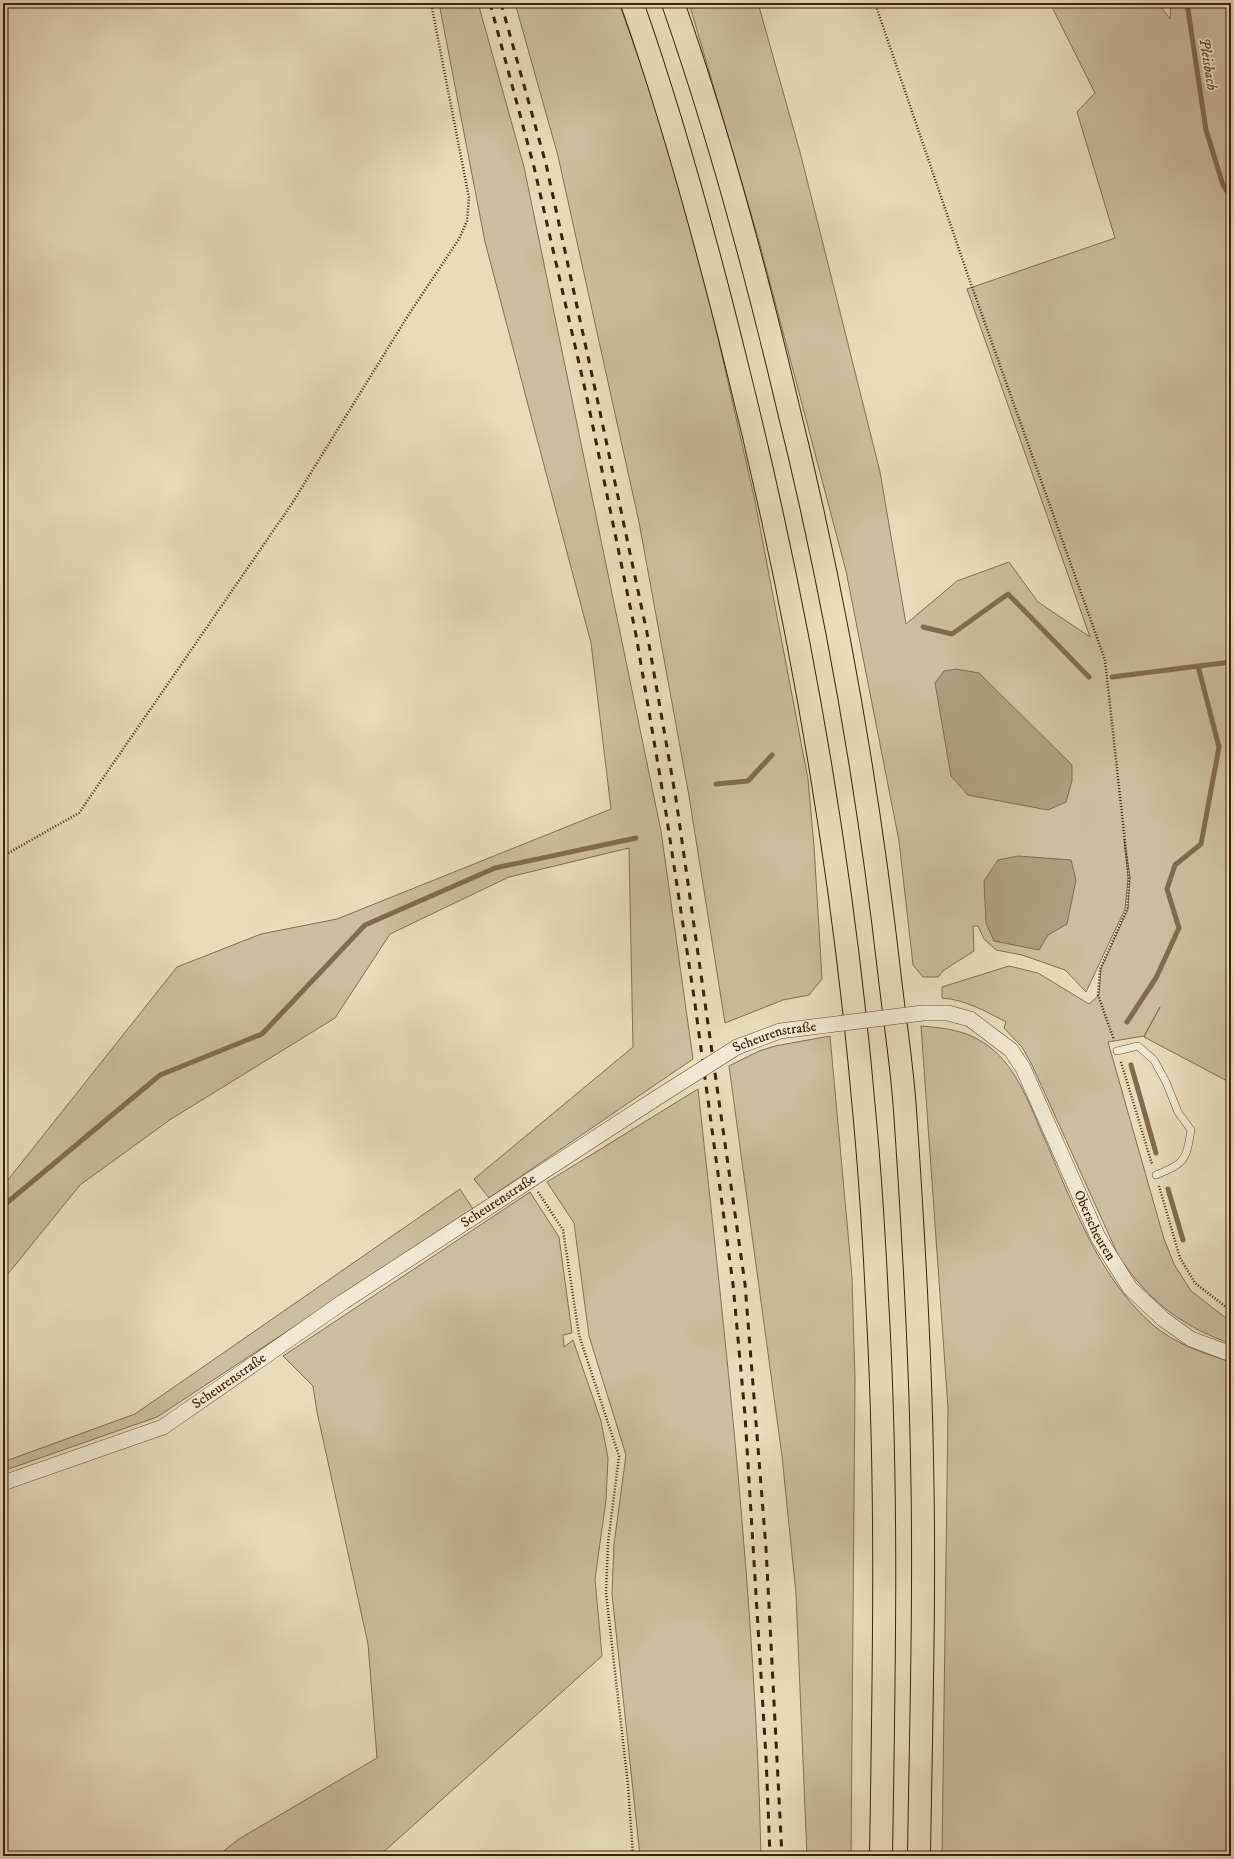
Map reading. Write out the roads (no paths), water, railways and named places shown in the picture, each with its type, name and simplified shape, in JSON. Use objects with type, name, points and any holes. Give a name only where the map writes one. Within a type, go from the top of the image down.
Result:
[{"type":"highway","points":[[632,3],[681,155],[721,302],[761,460],[792,604],[818,753],[840,897],[865,1112],[878,1302],[883,1459],[884,1644],[880,1856]]},
{"type":"highway","points":[[673,3],[718,146],[762,297],[800,453],[834,613],[858,746],[881,892],[904,1105],[917,1299],[922,1460],[919,1856]]},
{"type":"street","name":"Scheurenstraße","points":[[3,1483],[163,1426],[343,1302],[737,1047],[780,1031],[923,1013],[948,1013],[970,1019],[1011,1050]]},
{"type":"street","name":"Oberscheuren","points":[[1011,1050],[1023,1068],[1098,1237],[1130,1288],[1163,1319],[1191,1339],[1231,1354]]},
{"type":"lane","points":[[1117,1051],[1138,1046],[1154,1060],[1166,1082],[1178,1112],[1191,1130],[1187,1152],[1177,1166],[1156,1175]]},
{"type":"waterway","name":"Pleisbach","points":[[1187,3],[1206,130],[1223,185],[1231,197]]},
{"type":"waterway","points":[[923,627],[952,634],[1008,594],[1089,677]]},
{"type":"waterway","points":[[1112,677],[1231,662]]},
{"type":"waterway","points":[[1127,1022],[1156,978],[1179,928],[1167,889],[1175,865],[1201,844],[1219,747],[1198,666]]},
{"type":"waterway","points":[[716,784],[748,781],[772,755]]},
{"type":"waterway","points":[[3,1206],[160,1075],[262,1034],[365,925],[495,868],[636,838]]},
{"type":"waterway","points":[[1131,1065],[1156,1153]]},
{"type":"waterway","points":[[1168,1189],[1183,1240]]},
{"type":"railway","points":[[490,3],[534,167],[587,398],[636,635],[664,800],[694,997],[733,1284],[745,1415],[766,1757],[770,1856]]},
{"type":"railway","points":[[501,3],[546,164],[647,633],[676,799],[745,1284],[766,1548],[782,1856]]}]
